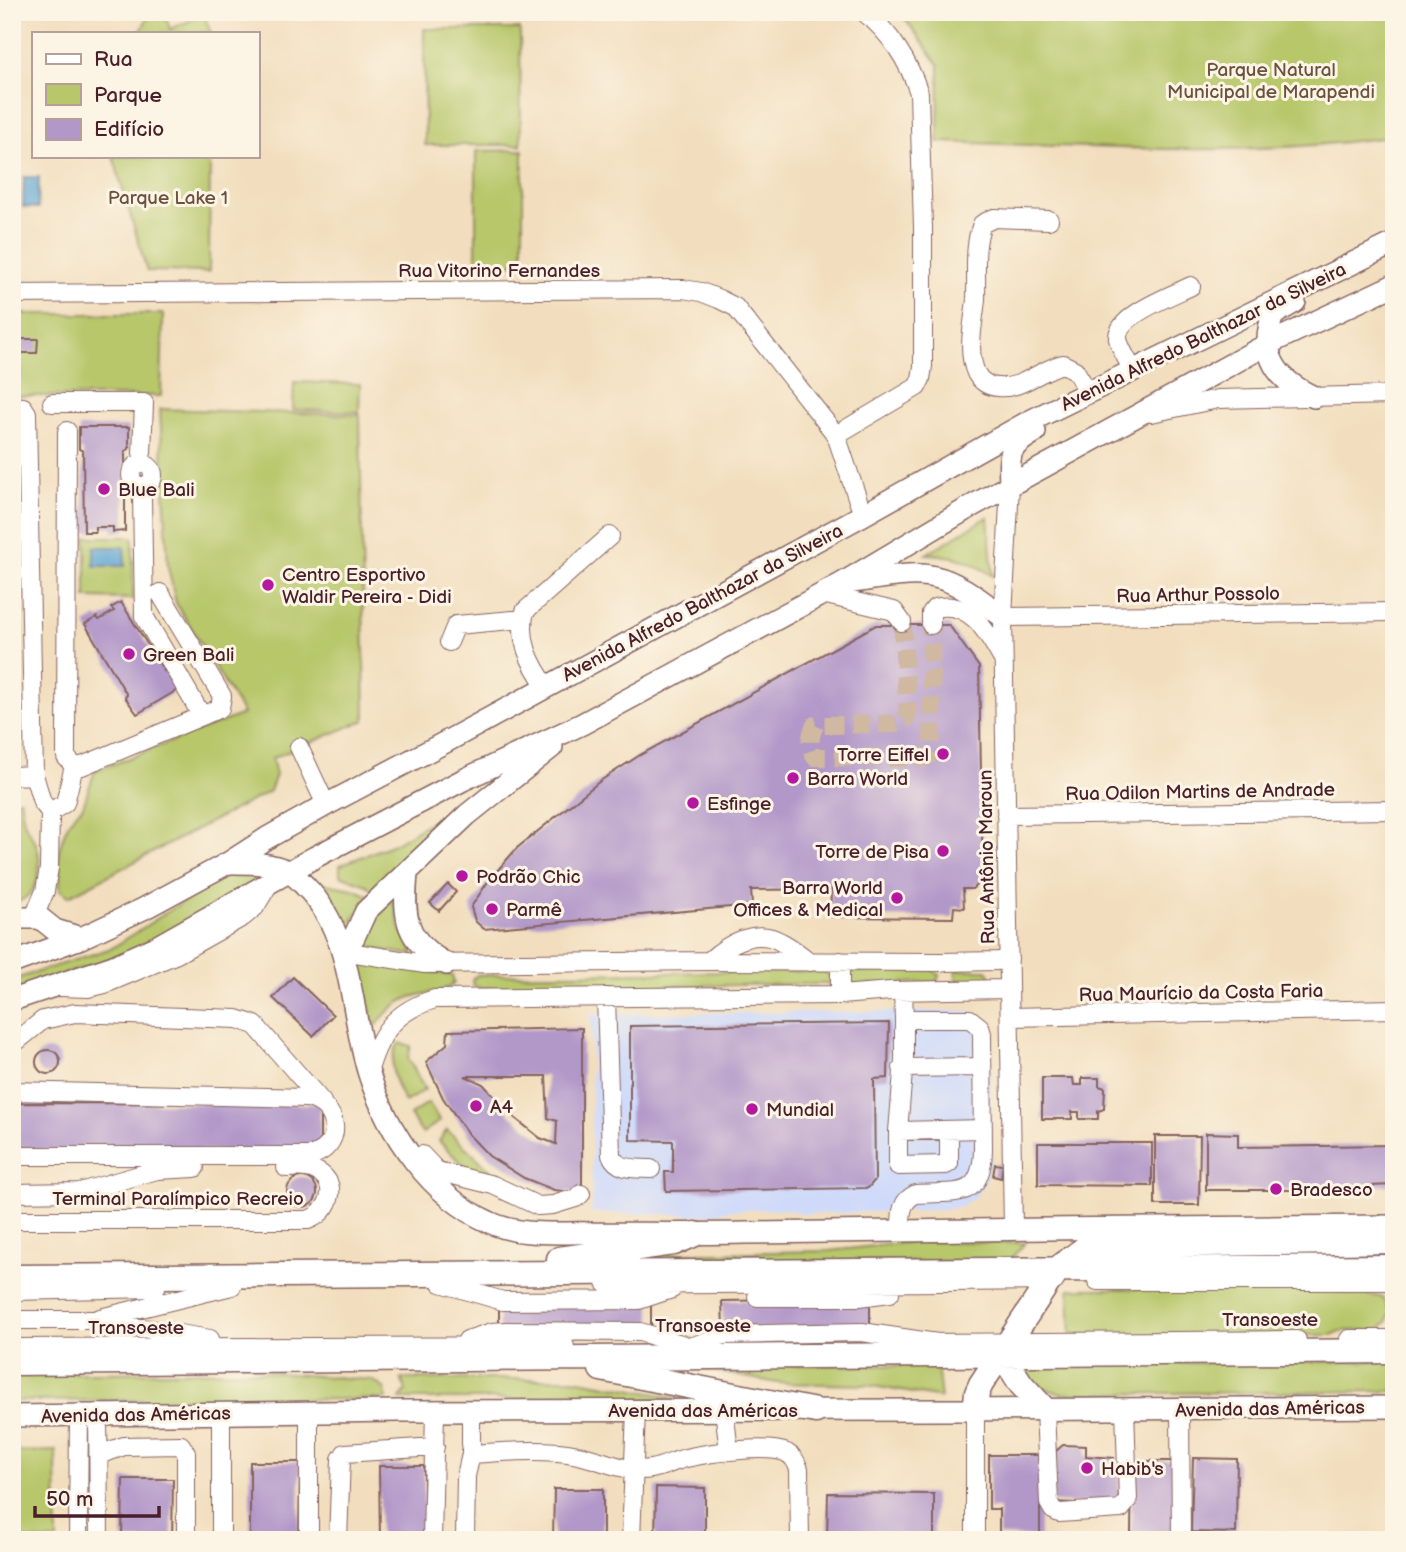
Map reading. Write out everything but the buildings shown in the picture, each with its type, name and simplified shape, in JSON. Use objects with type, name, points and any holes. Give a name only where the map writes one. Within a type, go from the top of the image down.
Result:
[{"type":"highway","points":[[501,1272],[520,1265],[674,1243],[695,1234]]},
{"type":"highway","points":[[975,1410],[981,1384],[1053,1275],[1087,1246],[1394,1241]]},
{"type":"highway","points":[[12,1277],[501,1272],[1053,1275],[1394,1266]]},
{"type":"highway","points":[[1007,1348],[1021,1384],[1045,1410]]},
{"type":"highway","points":[[12,1363],[549,1359],[1007,1348],[1394,1351]]},
{"type":"highway","points":[[549,1359],[816,1411]]},
{"type":"main road","name":"Avenida Alfredo Balthazar da Silveira","points":[[12,963],[81,938],[143,909],[326,805],[863,515],[1028,422],[1132,369],[1394,244]]},
{"type":"main road","points":[[1314,397],[1284,379],[1271,358],[1268,333],[1273,314],[1390,250],[1394,244]]},
{"type":"main road","name":"Avenida Alfredo Balthazar da Silveira","points":[[12,1000],[111,967],[156,947],[270,882],[463,780],[582,724],[831,589],[1010,485],[1268,344],[1394,285]]},
{"type":"main road","points":[[1010,485],[1011,453],[1016,443],[1148,368],[1159,356]]},
{"type":"main road","points":[[831,589],[917,573],[937,576],[961,586],[1003,617]]},
{"type":"main road","points":[[343,951],[354,937],[366,911],[467,815],[582,724]]},
{"type":"main road","points":[[228,863],[266,865],[289,872],[314,895],[343,951],[368,1073],[383,1110],[402,1145],[426,1174],[462,1206],[505,1229],[538,1232],[695,1234],[1013,1228],[1394,1226]]},
{"type":"main road","points":[[407,873],[405,912],[408,926],[416,940],[430,954],[457,964]]},
{"type":"main road","points":[[12,918],[34,917],[55,930],[81,938]]},
{"type":"main road","name":"Avenida das Américas","points":[[12,1416],[221,1412],[1394,1407]]},
{"type":"street","points":[[836,435],[917,387],[923,366],[919,93],[913,74],[889,37],[864,12]]},
{"type":"street","points":[[1049,220],[994,218],[982,224],[977,240],[976,299],[972,330],[975,368],[977,376],[984,383],[1006,387],[1063,364],[1075,370],[1088,392]]},
{"type":"street","points":[[1132,369],[1118,337],[1121,326],[1130,317],[1191,286]]},
{"type":"street","name":"Rua Vitorino Fernandes","points":[[12,294],[683,289],[701,292],[735,307],[836,435],[863,515]]},
{"type":"street","points":[[1131,418],[1218,399],[1394,395]]},
{"type":"street","points":[[52,403],[144,403],[144,616],[202,716]]},
{"type":"street","points":[[12,406],[23,407],[27,413],[35,783],[42,802],[50,812],[49,868],[45,891],[34,917]]},
{"type":"street","points":[[67,431],[66,757],[74,766],[82,766],[220,708],[222,696],[160,593]]},
{"type":"street","name":"Rua Antônio Maroun","points":[[1010,485],[1003,617],[1013,1228]]},
{"type":"street","points":[[546,686],[530,663],[523,635],[525,611],[610,536]]},
{"type":"street","points":[[831,589],[894,611],[902,622]]},
{"type":"street","points":[[931,625],[931,613],[935,608],[954,606],[967,612],[982,624],[1004,660]]},
{"type":"street","name":"Rua Arthur Possolo","points":[[1003,617],[1394,612]]},
{"type":"street","points":[[449,642],[456,625],[523,619]]},
{"type":"street","points":[[299,747],[326,805]]},
{"type":"street","points":[[50,812],[65,803],[74,766]]},
{"type":"street","points":[[12,776],[35,783]]},
{"type":"street","name":"Rua Odilon Martins de Andrade","points":[[1006,815],[1394,810]]},
{"type":"street","points":[[343,951],[425,964],[943,962],[1009,959]]},
{"type":"street","points":[[840,961],[840,995]]},
{"type":"street","points":[[938,990],[946,983],[948,975],[943,962]]},
{"type":"street","points":[[457,964],[464,997]]},
{"type":"street","points":[[368,1073],[375,1050],[386,1030],[417,1004],[435,999],[840,995],[1009,989]]},
{"type":"street","points":[[903,991],[904,1060],[898,1166],[949,1163],[949,1130]]},
{"type":"street","points":[[606,997],[611,1155],[614,1163],[621,1167],[652,1169]]},
{"type":"street","name":"Rua Maurício da Costa Faria","points":[[1010,1017],[1394,1009]]},
{"type":"street","points":[[12,1045],[43,1020],[75,1013],[237,1019],[255,1025],[327,1107],[333,1117],[334,1134],[325,1149],[309,1156],[12,1156]]},
{"type":"street","points":[[901,1231],[902,1210],[909,1196],[967,1191],[975,1185],[983,1167],[982,1034],[976,1023],[962,1019],[904,1019]]},
{"type":"street","points":[[902,1068],[982,1067]]},
{"type":"street","points":[[12,1091],[306,1098],[317,1100],[327,1107]]},
{"type":"street","points":[[383,1110],[403,1129],[437,1171],[493,1185],[538,1206],[553,1205],[581,1195]]},
{"type":"street","points":[[898,1131],[983,1129]]},
{"type":"street","name":"Terminal Paralímpico Recreio","points":[[12,1193],[80,1192],[141,1174],[178,1168],[305,1168],[318,1172],[328,1183],[330,1190],[327,1206],[316,1218],[308,1220],[12,1220]]},
{"type":"street","name":"Transoeste","points":[[12,1291],[441,1283],[682,1285],[723,1296],[847,1297],[870,1296],[938,1284],[1053,1275],[1394,1281]]},
{"type":"street","points":[[1334,1282],[1340,1287],[1394,1287]]},
{"type":"street","points":[[93,1320],[232,1286]]},
{"type":"street","points":[[12,1320],[93,1320],[259,1347]]},
{"type":"street","name":"Transoeste","points":[[12,1348],[691,1347],[938,1343],[1007,1348],[1394,1336]]},
{"type":"street","points":[[1045,1410],[1049,1503],[1053,1510],[1059,1513],[1121,1509],[1126,1506],[1125,1409]]},
{"type":"street","points":[[1180,1409],[1181,1540]]},
{"type":"street","points":[[631,1540],[636,1410]]},
{"type":"street","points":[[724,1410],[729,1451]]},
{"type":"street","points":[[975,1410],[975,1540]]},
{"type":"street","points":[[432,1540],[435,1411]]},
{"type":"street","points":[[465,1540],[471,1411]]},
{"type":"street","points":[[221,1412],[221,1540]]},
{"type":"street","points":[[309,1412],[309,1540]]},
{"type":"street","points":[[88,1413],[99,1455],[99,1540]]},
{"type":"street","points":[[78,1540],[88,1413]]},
{"type":"street","points":[[99,1455],[124,1446],[181,1445],[185,1448],[186,1540]]},
{"type":"street","points":[[338,1540],[341,1459],[345,1453],[435,1447]]},
{"type":"street","points":[[471,1454],[561,1452],[635,1470],[729,1451],[786,1452],[795,1459],[799,1469],[800,1540]]},
{"type":"shaded area","name":"Mundial","points":[[968,1011],[990,1034],[991,1161],[986,1181],[976,1196],[961,1206],[944,1210],[803,1214],[785,1209],[730,1210],[707,1215],[592,1213],[591,1014]]},
{"type":"green space","points":[[150,12],[164,12],[170,29],[204,15],[211,32],[140,32]]},
{"type":"green space","name":"Parque Natural Municipal de Marapendi","points":[[900,12],[1394,12],[1394,136],[1337,143],[1223,149],[938,142],[939,65]]},
{"type":"green space","points":[[424,29],[520,29],[521,145],[425,145]]},
{"type":"green space","points":[[523,150],[523,264],[476,264],[476,151]]},
{"type":"green space","name":"Parque Lake 1","points":[[114,158],[210,158],[209,272],[147,271]]},
{"type":"green space","points":[[12,314],[163,314],[161,396],[12,396]]},
{"type":"green space","points":[[294,382],[360,384],[359,412],[293,410]]},
{"type":"green space","name":"Centro Esportivo Waldir Pereira - Didi","points":[[160,409],[360,415],[365,720],[272,758],[276,775],[270,791],[69,896],[60,890],[59,850],[70,820],[83,806],[95,771],[243,714],[176,603],[168,567]]},
{"type":"green space","points":[[988,517],[993,576],[961,559],[926,554]]},
{"type":"green space","points":[[86,537],[133,537],[133,599],[86,598]]},
{"type":"green space","points":[[20,799],[25,823],[37,847],[39,867],[32,890],[27,896],[12,903],[12,801]]},
{"type":"green space","points":[[467,799],[469,802],[374,892],[367,885],[340,875],[340,865],[394,844]]},
{"type":"green space","points":[[256,872],[261,875],[260,880],[131,952],[12,992],[12,980],[112,948],[227,875]]},
{"type":"green space","points":[[316,882],[353,889],[370,896],[347,927]]},
{"type":"green space","points":[[392,901],[399,925],[414,955],[361,947],[372,921]]},
{"type":"green space","points":[[359,963],[452,975],[454,983],[445,989],[406,999],[374,1026]]},
{"type":"green space","points":[[931,969],[939,975],[937,982],[853,985],[847,982],[850,971]]},
{"type":"green space","points":[[956,970],[987,970],[989,981],[956,984]]},
{"type":"green space","points":[[824,971],[832,978],[825,984],[479,988],[473,985],[472,980],[477,975]]},
{"type":"green space","points":[[399,1043],[411,1046],[408,1058],[425,1090],[405,1102],[393,1073],[393,1058]]},
{"type":"green space","points":[[428,1103],[440,1121],[422,1133],[410,1115]]},
{"type":"green space","points":[[447,1130],[490,1170],[489,1174],[465,1167],[439,1141]]},
{"type":"green space","points":[[919,1241],[1025,1243],[1008,1262],[627,1261],[661,1254],[829,1251]]},
{"type":"green space","points":[[1332,1288],[1343,1293],[1383,1298],[1390,1311],[1387,1322],[1378,1330],[1340,1331],[1332,1335],[1071,1337],[1069,1289]]},
{"type":"green space","points":[[1394,1361],[1394,1391],[1061,1394],[1031,1383],[1024,1365]]},
{"type":"green space","points":[[672,1364],[937,1366],[941,1398],[867,1385],[778,1383]]},
{"type":"green space","points":[[252,1371],[372,1380],[384,1388],[387,1399],[12,1401],[12,1374]]},
{"type":"green space","points":[[401,1379],[574,1379],[684,1399],[400,1399],[406,1390]]},
{"type":"green space","points":[[56,1451],[57,1540],[12,1540],[12,1452]]},
{"type":"water","points":[[24,177],[39,177],[38,208],[23,207]]},
{"type":"water","points":[[94,547],[124,547],[125,566],[94,566]]},
{"type":"tunnel","points":[[902,622],[908,713],[906,719],[895,724],[815,725],[810,741],[815,757],[928,756],[932,747],[931,625]]},
{"type":"place","name":"Blue Bali","points":[[104,489]]},
{"type":"place","name":"Centro Esportivo Waldir Pereira - Didi","points":[[268,585]]},
{"type":"place","name":"Green Bali","points":[[129,654]]},
{"type":"place","name":"Torre Eiffel","points":[[943,754]]},
{"type":"place","name":"Barra World","points":[[793,778]]},
{"type":"place","name":"Esfinge","points":[[693,803]]},
{"type":"place","name":"Torre de Pisa","points":[[943,851]]},
{"type":"place","name":"Podrão Chic","points":[[462,876]]},
{"type":"place","name":"Barra World Offices & Medical","points":[[897,898]]},
{"type":"place","name":"Parmê","points":[[492,909]]},
{"type":"place","name":"A4","points":[[476,1106]]},
{"type":"place","name":"Mundial","points":[[752,1109]]},
{"type":"place","name":"Bradesco","points":[[1276,1189]]},
{"type":"place","name":"Habib's","points":[[1087,1468]]}]
